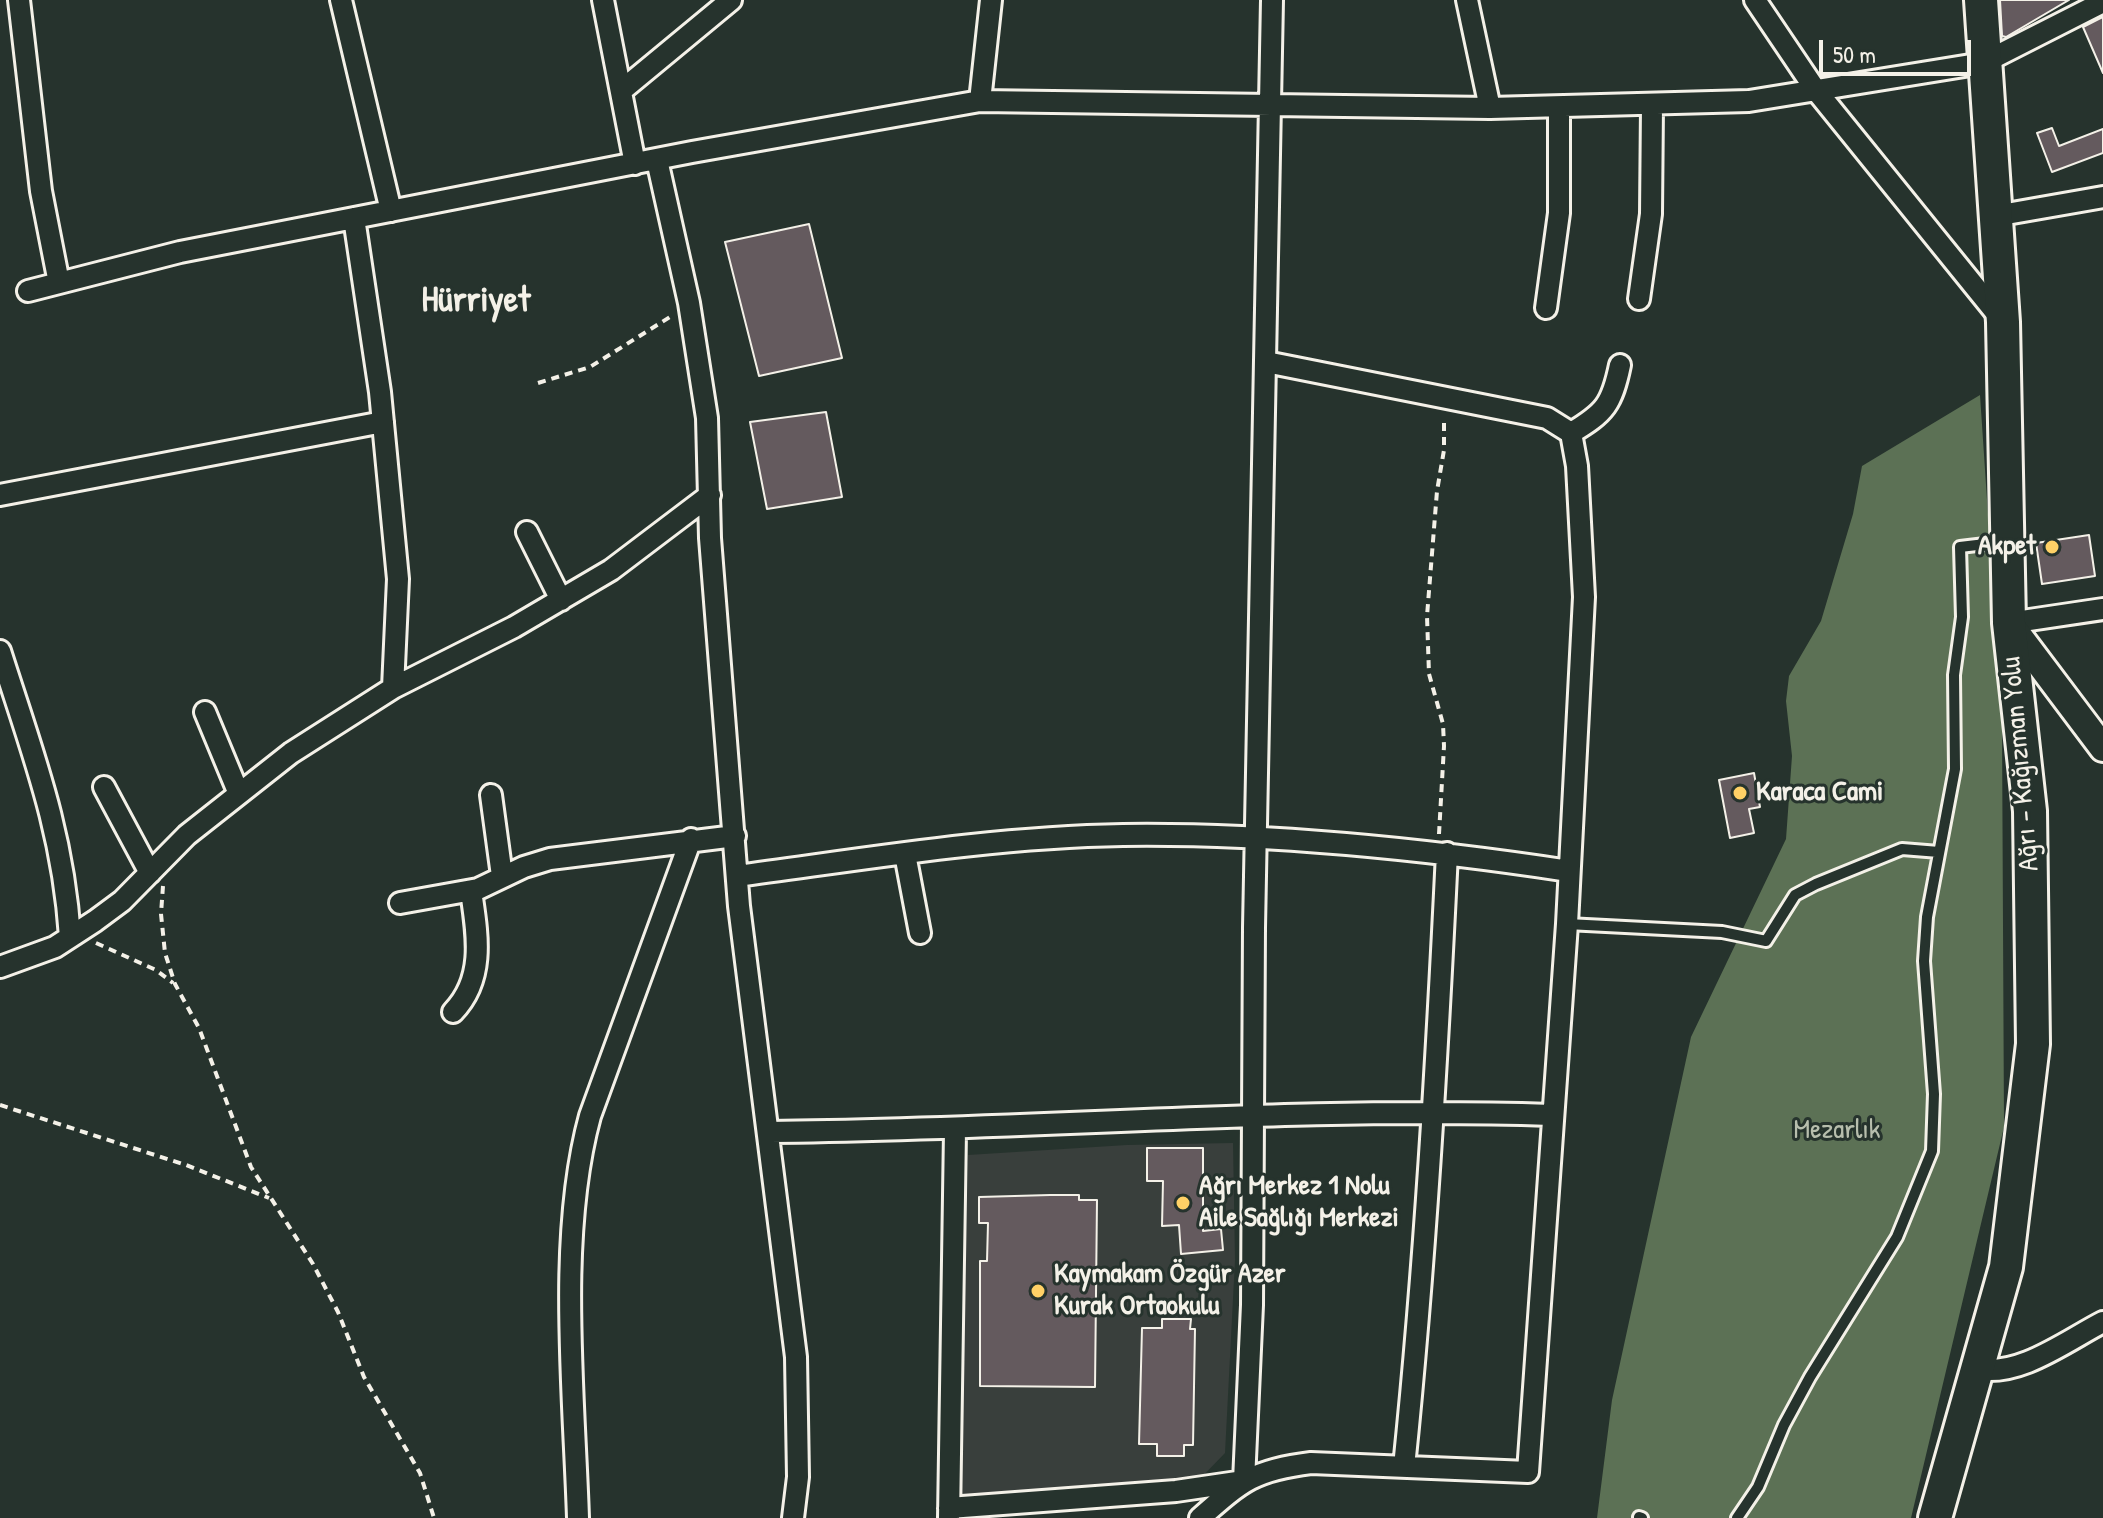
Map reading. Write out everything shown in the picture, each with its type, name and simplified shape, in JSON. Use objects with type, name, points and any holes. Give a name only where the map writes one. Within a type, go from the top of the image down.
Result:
[{"type":"main road","name":"Ağrı - Kağızman Yolu","points":[[1942,1512],[2006,1267],[2033,1044],[2030,811],[2009,623],[2003,322],[1981,0]]},
{"type":"street","points":[[19,0],[41,191],[59,283]]},
{"type":"street","points":[[341,0],[391,211]]},
{"type":"street","points":[[603,0],[635,164]]},
{"type":"street","points":[[621,91],[731,0]]},
{"type":"street","points":[[980,101],[991,0]]},
{"type":"street","points":[[1244,1481],[1252,1305],[1256,840],[1272,0]]},
{"type":"street","points":[[1467,0],[1490,108]]},
{"type":"street","points":[[1755,0],[1815,89],[2003,322]]},
{"type":"street","points":[[28,291],[180,252],[980,101],[1490,108],[1749,101],[1983,63],[2103,2]]},
{"type":"street","points":[[1639,299],[1651,214],[1652,106]]},
{"type":"street","points":[[1546,308],[1559,213],[1559,107]]},
{"type":"street","points":[[657,160],[689,303],[707,418],[737,876],[796,1357],[798,1477],[793,1518]]},
{"type":"street","points":[[1995,216],[2103,197]]},
{"type":"street","points":[[354,218],[383,422],[398,579],[393,688]]},
{"type":"street","points":[[1200,1518],[1258,1472],[1311,1463],[1528,1472],[1551,1115],[1567,924],[1584,597],[1577,466],[1571,433],[1547,418],[1266,362]]},
{"type":"street","points":[[1571,433],[1600,416],[1614,392],[1620,365]]},
{"type":"street","points":[[0,495],[383,422]]},
{"type":"street","points":[[0,967],[30,958],[70,937],[122,901],[169,852],[291,753],[393,688],[561,600],[611,570],[710,495]]},
{"type":"street","points":[[527,532],[561,600]]},
{"type":"street","points":[[2103,609],[2009,623],[2103,748]]},
{"type":"street","points":[[0,651],[47,791],[64,869],[70,937]]},
{"type":"street","points":[[205,712],[239,794]]},
{"type":"street","points":[[104,787],[150,873]]},
{"type":"street","points":[[491,795],[502,876]]},
{"type":"street","points":[[737,876],[963,846],[1123,835],[1443,852],[1569,871]]},
{"type":"street","points":[[400,903],[471,891],[550,859],[691,839],[735,836]]},
{"type":"street","points":[[578,1518],[571,1303],[579,1155],[590,1116],[691,839]]},
{"type":"street","points":[[1404,1467],[1429,1215],[1430,1114],[1443,852]]},
{"type":"street","points":[[905,854],[920,933]]},
{"type":"street","points":[[453,1012],[460,1004],[479,960],[471,891]]},
{"type":"street","points":[[770,1132],[955,1131],[1098,1119],[1551,1115]]},
{"type":"street","points":[[955,1131],[949,1513],[1176,1491],[1244,1481]]},
{"type":"street","points":[[1977,1369],[1991,1372],[2015,1367],[2103,1322]]},
{"type":"lane","points":[[1737,1518],[1758,1487],[1784,1425],[1810,1377],[1897,1237],[1925,1178],[1935,1126],[1924,961],[1939,852],[1955,769],[1954,675],[1962,617],[1960,547],[2008,541]]},
{"type":"lane","points":[[1567,924],[1722,932],[1766,941],[1795,895],[1816,884],[1902,849],[1939,852]]},
{"type":"path","points":[[538,383],[590,367],[689,303]]},
{"type":"path","points":[[1443,852],[1443,724],[1429,674],[1427,616],[1437,491],[1444,450],[1444,398]]},
{"type":"path","points":[[169,852],[161,914],[165,953],[175,984],[199,1028],[251,1167],[338,1312],[364,1377],[420,1473],[434,1518]]},
{"type":"path","points":[[70,937],[120,952],[175,984]]},
{"type":"path","points":[[0,1105],[186,1165],[271,1199]]},
{"type":"shaded area","points":[[1233,1143],[1235,1260],[1225,1453],[1195,1484],[960,1497],[968,1155],[1127,1145]]},
{"type":"green space","name":"Mezarlık","points":[[1980,395],[2002,724],[2004,1127],[1911,1518],[1597,1518],[1612,1400],[1691,1037],[1786,839],[1792,756],[1786,701],[1789,676],[1821,621],[1853,514],[1862,466]]},
{"type":"building","points":[[2000,0],[2069,0],[2006,37],[2002,36]]},
{"type":"building","points":[[2103,17],[2103,73],[2083,27]]},
{"type":"building","points":[[2052,128],[2059,146],[2103,129],[2103,153],[2052,172],[2037,133]]},
{"type":"building","points":[[809,224],[842,358],[759,376],[725,242]]},
{"type":"building","points":[[826,412],[842,497],[767,509],[750,422]]},
{"type":"building","points":[[2089,535],[2095,576],[2042,584],[2036,543]]},
{"type":"building","name":"Karaca Cami","points":[[1754,773],[1760,807],[1749,809],[1754,833],[1730,838],[1719,780]]},
{"type":"building","name":"Ağrı Merkez 1 Nolu Aile Sağlığı Merkezi","points":[[1147,1148],[1203,1148],[1203,1231],[1221,1229],[1223,1250],[1181,1254],[1179,1225],[1162,1226],[1163,1181],[1147,1181]]},
{"type":"building","name":"Kaymakam Özgür Azer Kurak Ortaokulu","points":[[1079,1195],[1079,1200],[1097,1200],[1095,1387],[980,1386],[980,1261],[987,1261],[988,1223],[979,1223],[979,1197]]},
{"type":"building","points":[[1162,1319],[1191,1319],[1190,1329],[1195,1329],[1193,1445],[1184,1445],[1184,1456],[1157,1456],[1157,1444],[1139,1444],[1142,1328],[1162,1328]]},
{"type":"place","name":"Akpet","points":[[2052,547]]},
{"type":"place","name":"Karaca Cami","points":[[1740,793]]},
{"type":"place","name":"Ağrı Merkez 1 Nolu Aile Sağlığı Merkezi","points":[[1183,1203]]},
{"type":"place","name":"Kaymakam Özgür Azer Kurak Ortaokulu","points":[[1038,1291]]},
{"type":"district","name":"Hürriyet","points":[[476,301]]}]
